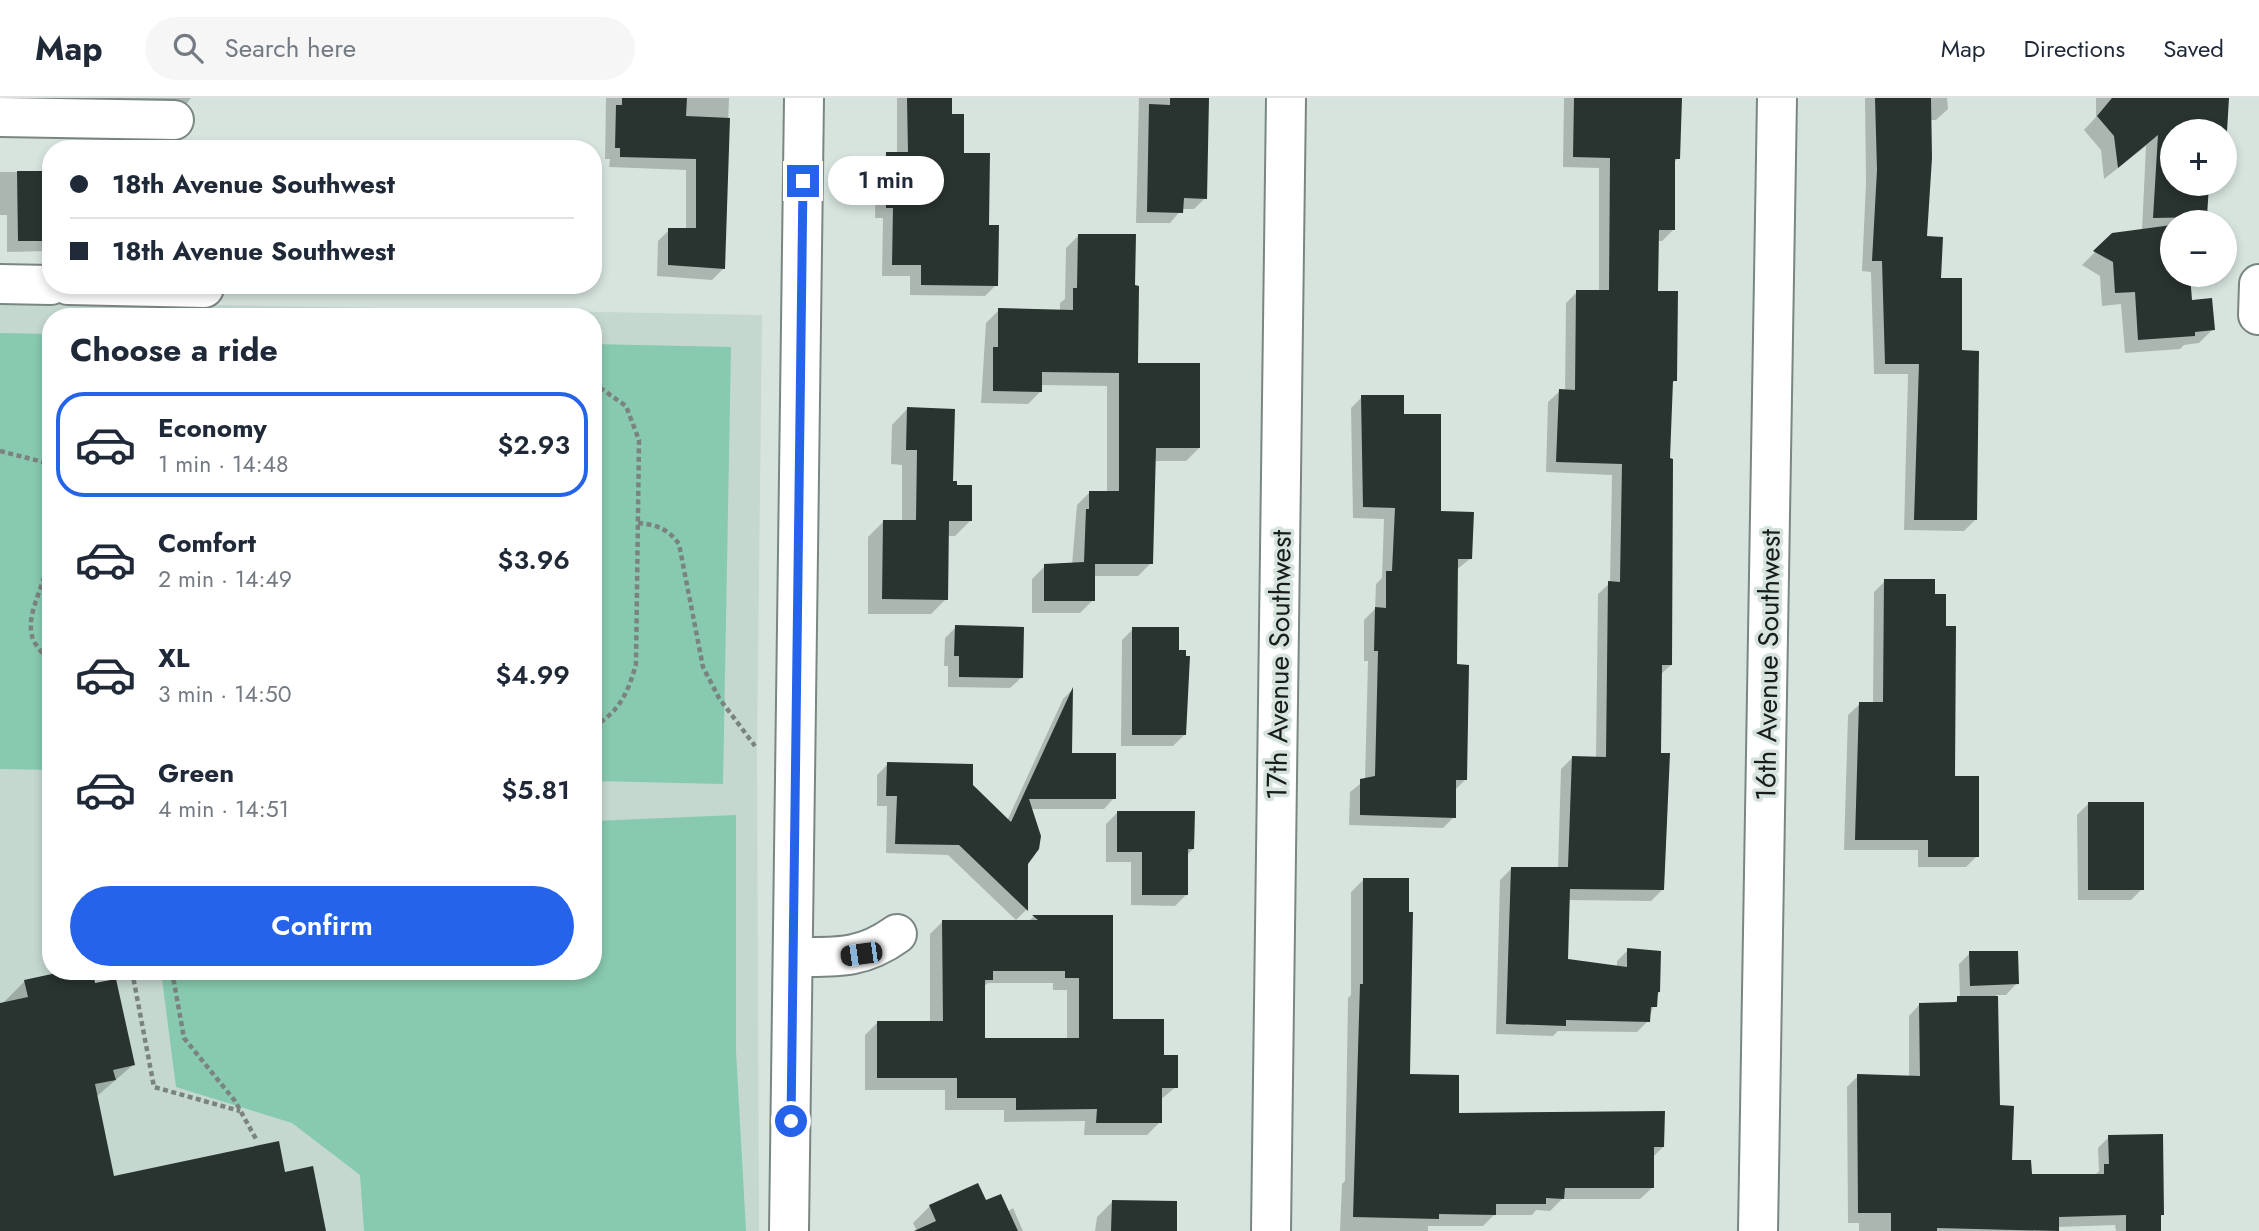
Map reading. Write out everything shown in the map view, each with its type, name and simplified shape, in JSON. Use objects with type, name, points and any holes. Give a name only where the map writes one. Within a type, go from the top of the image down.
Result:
[{"type":"street","points":[[789,1231],[804,98]]},
{"type":"street","name":"17th Avenue Southwest","points":[[1271,1231],[1286,98]]},
{"type":"street","name":"16th Avenue Southwest","points":[[1758,1231],[1777,98]]},
{"type":"street","points":[[0,117],[174,120]]},
{"type":"street","points":[[0,284],[42,285]]},
{"type":"street","points":[[2258,316],[2259,284]]},
{"type":"street","points":[[793,957],[861,954],[877,948],[897,934]]},
{"type":"path","points":[[602,389],[626,406],[639,440],[636,664],[628,695],[602,721]]},
{"type":"path","points":[[0,451],[42,462]]},
{"type":"path","points":[[638,523],[670,531],[679,544],[703,667],[719,698],[762,754]]},
{"type":"path","points":[[42,590],[31,615],[32,638],[42,651]]},
{"type":"path","points":[[134,980],[154,1087],[240,1111]]},
{"type":"path","points":[[174,980],[184,1038],[240,1111],[256,1139]]},
{"type":"shaded area","points":[[0,301],[381,308],[42,308],[42,980],[602,980],[602,312],[762,315],[757,749],[759,1231],[0,1231]]},
{"type":"green space","points":[[0,333],[42,334],[42,770],[0,769]]},
{"type":"green space","points":[[602,344],[731,347],[723,784],[602,781]]},
{"type":"green space","points":[[736,815],[736,1051],[746,1231],[364,1231],[360,1175],[292,1123],[176,1087],[162,980],[602,980],[602,821]]},
{"type":"building","points":[[622,98],[687,98],[686,116],[730,118],[725,269],[668,265],[668,228],[696,228],[696,159],[620,157],[620,148],[615,148],[616,105],[622,105]]},
{"type":"building","points":[[907,98],[952,98],[952,114],[964,114],[964,153],[990,153],[989,225],[999,225],[998,286],[921,285],[921,265],[892,265],[893,208],[886,208],[886,152],[908,152]]},
{"type":"building","points":[[1170,98],[1209,98],[1207,199],[1184,198],[1183,213],[1147,212],[1149,104],[1170,105]]},
{"type":"building","points":[[1574,98],[1682,98],[1680,159],[1675,159],[1675,230],[1659,230],[1658,291],[1678,291],[1677,381],[1673,381],[1670,458],[1673,459],[1672,665],[1662,665],[1661,753],[1670,753],[1664,890],[1570,889],[1568,959],[1627,967],[1627,948],[1661,951],[1660,992],[1657,1007],[1651,1007],[1650,1022],[1566,1020],[1566,1026],[1506,1024],[1511,867],[1568,867],[1572,756],[1606,757],[1608,581],[1620,582],[1622,464],[1556,462],[1559,389],[1575,390],[1576,290],[1609,290],[1610,158],[1573,157]]},
{"type":"building","points":[[1875,98],[1931,98],[1932,158],[1927,236],[1943,237],[1941,278],[1962,278],[1962,350],[1979,351],[1977,520],[1914,520],[1919,364],[1885,364],[1882,261],[1872,261],[1877,170]]},
{"type":"building","points":[[2112,98],[2229,98],[2228,119],[2160,119],[2160,196],[2208,196],[2207,210],[2160,210],[2160,218],[2153,218],[2158,135],[2118,168],[2114,136],[2097,116]]},
{"type":"building","points":[[17,171],[42,171],[42,241],[18,241]]},
{"type":"building","points":[[2160,227],[2160,287],[2191,287],[2192,300],[2212,298],[2215,330],[2195,332],[2195,336],[2138,340],[2135,292],[2115,293],[2113,262],[2093,251],[2112,233]]},
{"type":"building","points":[[1078,234],[1136,234],[1135,285],[1139,286],[1138,363],[1200,363],[1200,448],[1156,448],[1153,564],[1095,564],[1095,601],[1044,601],[1044,564],[1084,562],[1089,491],[1119,491],[1119,373],[1042,372],[1042,392],[993,391],[993,347],[998,347],[998,308],[1073,310],[1073,288],[1077,288]]},
{"type":"building","points":[[1361,395],[1404,395],[1404,414],[1441,414],[1441,511],[1474,512],[1472,559],[1458,559],[1457,664],[1469,665],[1467,780],[1456,780],[1456,818],[1360,815],[1360,779],[1375,776],[1378,651],[1374,651],[1375,607],[1386,608],[1386,571],[1392,571],[1395,508],[1363,507]]},
{"type":"building","points":[[907,407],[955,409],[953,481],[957,481],[957,485],[972,485],[972,521],[949,521],[948,600],[882,599],[883,520],[916,520],[917,450],[906,450]]},
{"type":"building","points":[[1884,579],[1935,579],[1935,594],[1946,594],[1946,626],[1956,626],[1955,776],[1979,776],[1979,857],[1928,857],[1928,840],[1855,840],[1859,702],[1883,702]]},
{"type":"building","points":[[955,625],[1024,627],[1023,678],[959,677],[959,656],[954,656]]},
{"type":"building","points":[[1132,627],[1179,627],[1179,650],[1186,650],[1186,656],[1190,656],[1186,735],[1132,735]]},
{"type":"building","points":[[1073,687],[1072,753],[1116,753],[1116,799],[1029,799],[1041,836],[1039,849],[1028,864],[1028,911],[959,845],[895,844],[897,796],[886,796],[887,762],[973,764],[973,785],[1011,822]]},
{"type":"building","points":[[2088,802],[2144,802],[2144,890],[2088,890]]},
{"type":"building","points":[[1117,811],[1195,811],[1194,849],[1188,849],[1188,895],[1142,895],[1142,852],[1117,852]]},
{"type":"building","points":[[1363,878],[1409,878],[1409,912],[1413,912],[1410,1074],[1459,1075],[1459,1113],[1665,1111],[1664,1147],[1654,1147],[1654,1188],[1565,1188],[1564,1199],[1546,1198],[1546,1204],[1496,1204],[1496,1215],[1439,1214],[1439,1219],[1353,1217],[1360,984],[1363,984]]},
{"type":"building","points":[[1032,915],[1113,915],[1113,1019],[1164,1019],[1164,1055],[1178,1055],[1178,1088],[1162,1088],[1162,1123],[1096,1123],[1097,1109],[1016,1110],[1016,1098],[957,1098],[957,1078],[877,1078],[877,1021],[943,1021],[942,920],[1038,920]],"holes":[[[993,971],[1065,971],[1065,978],[1079,978],[1079,1038],[985,1038],[985,980],[993,980]]]},
{"type":"building","points":[[1969,951],[2018,951],[2019,984],[1970,986]]},
{"type":"building","points":[[42,976],[42,980],[94,980],[95,983],[116,980],[135,1065],[113,1070],[116,1080],[95,1084],[114,1176],[279,1141],[285,1172],[313,1166],[326,1231],[0,1231],[0,1003],[28,997],[24,980]]},
{"type":"building","points":[[1957,996],[1998,996],[2000,1105],[2014,1106],[2012,1160],[2031,1160],[2032,1174],[2104,1174],[2104,1164],[2109,1164],[2108,1135],[2163,1134],[2164,1215],[2161,1215],[2161,1231],[2126,1231],[2126,1215],[2059,1217],[2059,1231],[1937,1228],[1937,1231],[1891,1231],[1891,1213],[1858,1213],[1857,1074],[1920,1076],[1919,1003],[1957,1002]]},
{"type":"building","points":[[978,1183],[986,1200],[1001,1194],[1018,1231],[914,1231],[936,1221],[929,1205]]},
{"type":"building","points":[[1112,1200],[1177,1201],[1177,1231],[1111,1231]]},
{"type":"route","points":[[791,1121],[803,181]]}]
